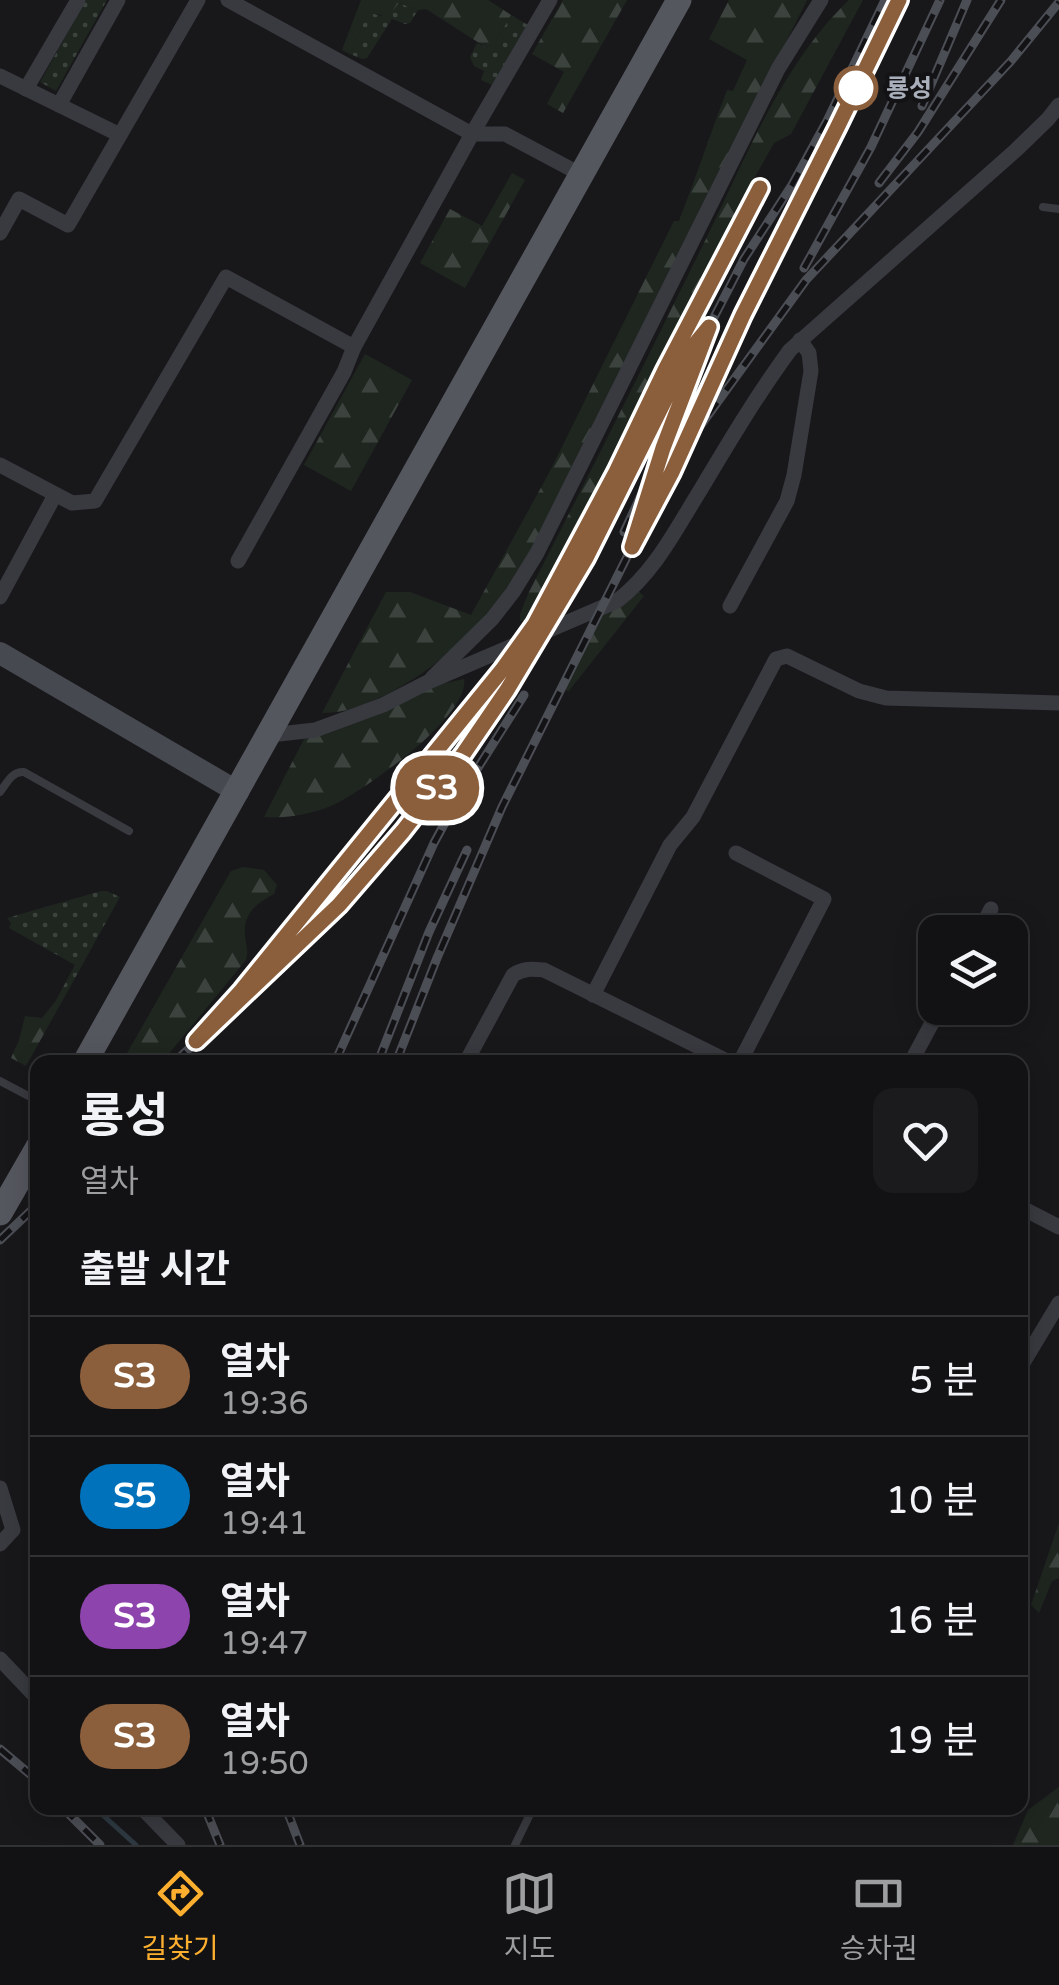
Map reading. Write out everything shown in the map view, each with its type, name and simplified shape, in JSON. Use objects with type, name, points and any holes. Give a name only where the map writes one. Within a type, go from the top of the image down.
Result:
[{"type":"main road","points":[[89,1055],[679,0]]},
{"type":"main road","points":[[0,1213],[30,1161]]},
{"type":"street","points":[[26,89],[78,0]]},
{"type":"street","points":[[60,105],[118,0]]},
{"type":"street","points":[[0,234],[19,199],[68,224],[198,0]]},
{"type":"street","points":[[228,0],[472,134],[505,134],[582,175]]},
{"type":"street","points":[[238,561],[472,134],[550,0]]},
{"type":"street","points":[[428,682],[492,619],[538,553],[778,69],[821,0]]},
{"type":"street","points":[[0,76],[120,135]]},
{"type":"street","points":[[270,735],[315,730],[383,705],[617,601],[636,586],[659,557],[761,389],[790,350],[1016,150],[1059,104]]},
{"type":"street","points":[[0,464],[72,503],[95,500],[226,278],[354,347]]},
{"type":"street","points":[[730,606],[786,500],[794,475],[811,371],[809,354],[800,340]]},
{"type":"street","points":[[0,597],[55,495]]},
{"type":"street","points":[[0,653],[238,792]]},
{"type":"street","points":[[593,995],[670,845],[692,816],[776,658],[787,656],[858,691],[886,698],[1059,703]]},
{"type":"street","points":[[736,853],[824,898],[744,1055]]},
{"type":"street","points":[[989,915],[992,909]]},
{"type":"street","points":[[470,1055],[506,984],[521,970],[544,970],[715,1055]]},
{"type":"street","points":[[915,1055],[931,1025]]},
{"type":"street","points":[[1028,1211],[1059,1226]]},
{"type":"street","points":[[1028,1354],[1059,1302]]},
{"type":"street","points":[[0,1488],[12,1530],[0,1544]]},
{"type":"street","points":[[0,1660],[30,1690]]},
{"type":"street","points":[[149,1815],[178,1845]]},
{"type":"lane","points":[[1043,207],[1059,209]]},
{"type":"lane","points":[[0,792],[12,775],[24,772],[130,830]]},
{"type":"lane","points":[[0,1081],[30,1097]]},
{"type":"lane","points":[[514,1845],[529,1815]]},
{"type":"green space","points":[[86,0],[107,0],[56,91],[40,82]]},
{"type":"green space","points":[[361,0],[488,0],[511,15],[496,41],[487,48],[426,9],[399,3],[388,16],[368,13],[350,54],[342,50]]},
{"type":"green space","points":[[563,0],[627,0],[563,113],[547,104],[564,72],[532,54]]},
{"type":"green space","points":[[729,0],[807,0],[533,549],[489,615],[435,664],[365,704],[322,713],[386,592],[410,592],[471,615],[549,473],[674,221],[679,221],[727,90],[733,91],[747,60],[709,39]]},
{"type":"green space","points":[[849,0],[863,0],[791,134],[774,143],[744,196],[541,596],[526,621],[520,621],[528,594],[765,117],[803,55]]},
{"type":"green space","points":[[399,3],[418,10],[410,23],[392,19],[367,58],[350,54],[368,12],[381,16]]},
{"type":"green space","points":[[511,15],[528,25],[494,86],[481,80],[484,71],[474,66],[470,57],[477,43],[487,48],[496,41]]},
{"type":"green space","points":[[512,173],[525,180],[465,288],[420,263],[450,209],[482,226]]},
{"type":"green space","points":[[365,354],[412,380],[351,491],[304,465]]},
{"type":"green space","points":[[639,592],[644,596],[568,692],[565,688],[605,611]]},
{"type":"green space","points":[[464,679],[451,712],[434,731],[368,784],[317,811],[264,817],[304,739],[441,684]]},
{"type":"green space","points":[[243,867],[264,870],[277,885],[274,894],[257,905],[246,920],[246,960],[168,1055],[126,1055],[231,871]]},
{"type":"green space","points":[[101,891],[120,897],[60,1005],[55,1002],[75,965],[9,928],[7,918]]},
{"type":"green space","points":[[55,1002],[60,1005],[26,1066],[11,1058],[25,1016],[42,1018]]},
{"type":"green space","points":[[1059,1523],[1059,1578],[1052,1581],[1039,1613],[1031,1605]]},
{"type":"green space","points":[[1059,1787],[1059,1845],[1013,1845],[1028,1810]]},
{"type":"waterway","points":[[103,1815],[136,1845]]},
{"type":"railway","points":[[182,1055],[339,905],[464,753],[507,690],[586,558],[690,350],[709,327],[744,259],[792,185],[885,0]]},
{"type":"railway","points":[[804,268],[871,147],[940,0]]},
{"type":"railway","points":[[922,106],[967,0]]},
{"type":"railway","points":[[879,183],[918,132],[1001,0]]},
{"type":"railway","points":[[399,1055],[502,807],[690,440],[806,280],[1011,61],[1059,2]]},
{"type":"railway","points":[[703,403],[809,183]]},
{"type":"railway","points":[[670,360],[760,188]]},
{"type":"railway","points":[[659,461],[688,382]]},
{"type":"railway","points":[[624,532],[663,448]]},
{"type":"railway","points":[[270,955],[515,652]]},
{"type":"railway","points":[[338,1055],[434,843],[524,695]]},
{"type":"railway","points":[[381,1055],[429,932],[467,850]]},
{"type":"railway","points":[[0,1240],[30,1212]]},
{"type":"railway","points":[[0,1749],[30,1774]]},
{"type":"railway","points":[[70,1815],[100,1845]]},
{"type":"railway","points":[[208,1815],[220,1845]]},
{"type":"railway","points":[[289,1815],[300,1845]]},
{"type":"train","name":"S3","points":[[760,188],[535,624],[242,990],[196,1041],[339,905],[464,753],[507,690],[586,558],[690,350],[709,327],[663,448],[632,547],[672,472],[743,315],[899,0]]},
{"type":"place","name":"룡성","points":[[856,88]]}]
